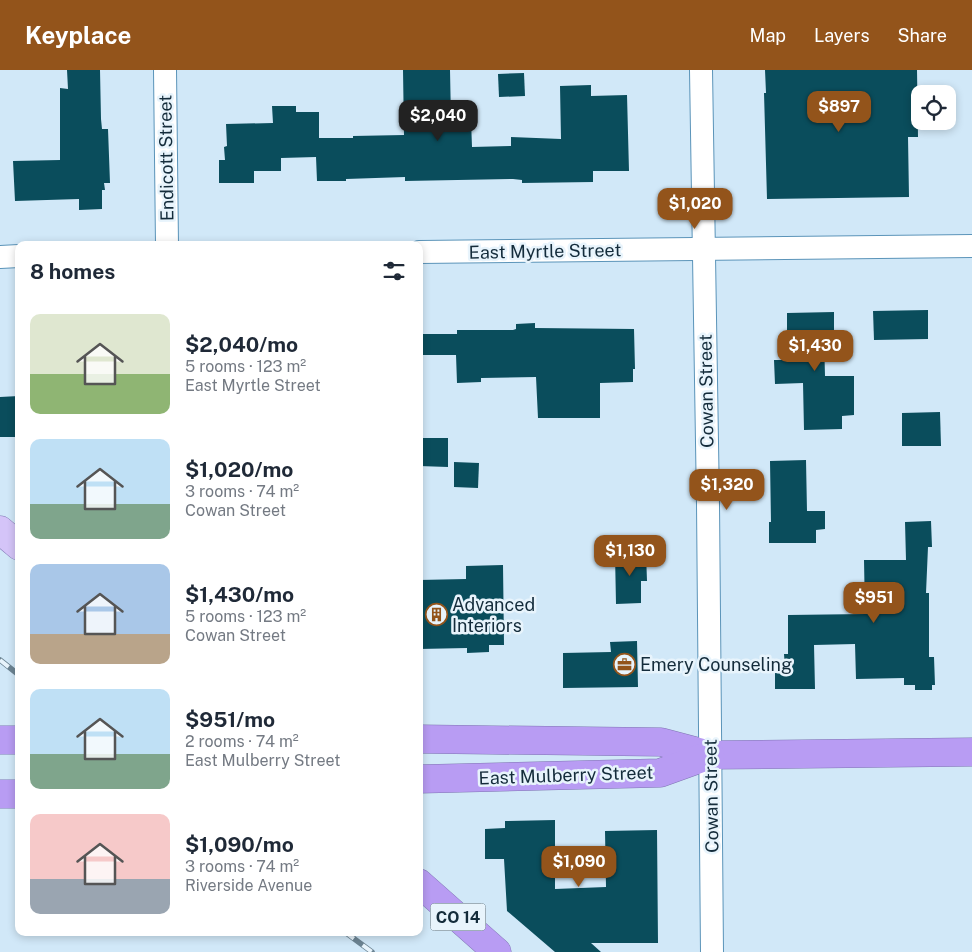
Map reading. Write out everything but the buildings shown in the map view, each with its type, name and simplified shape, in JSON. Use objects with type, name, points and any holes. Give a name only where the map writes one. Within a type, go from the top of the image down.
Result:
[{"type":"highway","name":"East Mulberry Street","points":[[423,739],[661,742],[710,755],[972,752]]},
{"type":"highway","points":[[0,740],[15,740]]},
{"type":"highway","name":"East Mulberry Street","points":[[423,779],[660,773],[710,755]]},
{"type":"highway","points":[[0,794],[15,794]]},
{"type":"highway","name":"CO 14","points":[[423,887],[497,952]]},
{"type":"main road","points":[[0,530],[15,543]]},
{"type":"street","name":"Endicott Street","points":[[165,70],[167,241]]},
{"type":"street","name":"Cowan Street","points":[[701,70],[712,952]]},
{"type":"street","name":"East Myrtle Street","points":[[423,252],[972,246]]},
{"type":"street","points":[[0,257],[15,256]]},
{"type":"railway","points":[[0,660],[15,672]]},
{"type":"railway","points":[[350,936],[372,952]]},
{"type":"place","name":"Advanced Interiors","points":[[436,614]]},
{"type":"place","name":"Emery Counseling","points":[[624,664]]}]
